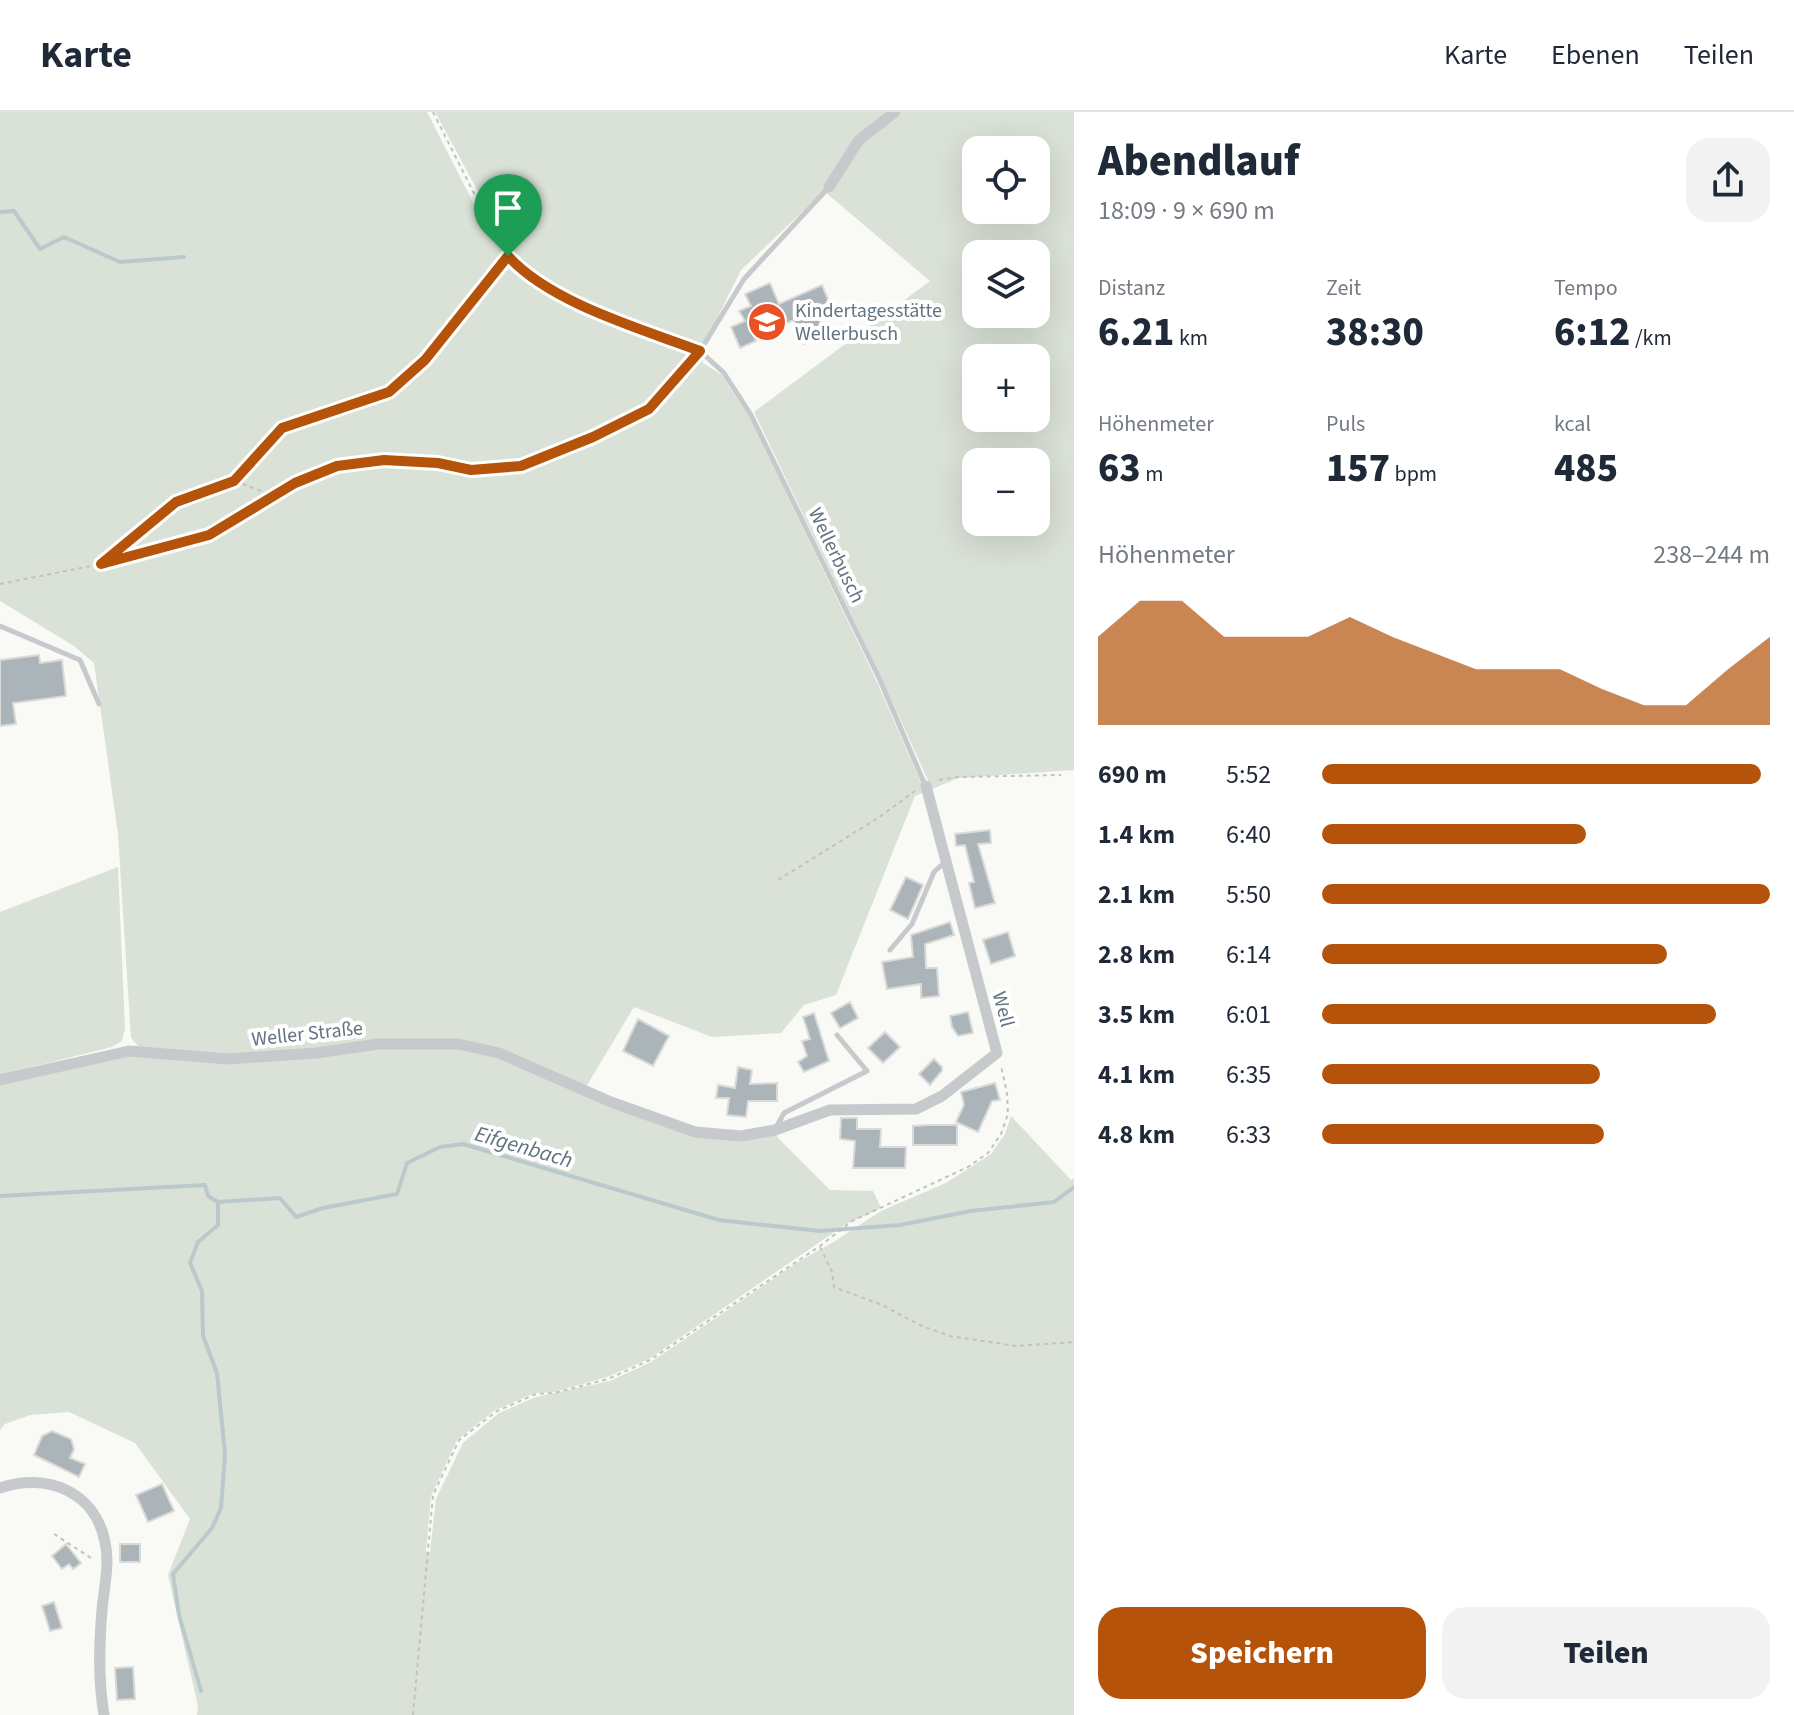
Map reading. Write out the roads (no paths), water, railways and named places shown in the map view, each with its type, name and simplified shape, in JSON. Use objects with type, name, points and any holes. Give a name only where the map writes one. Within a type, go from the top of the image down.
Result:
[{"type":"street","points":[[829,187],[859,140],[895,112]]},
{"type":"street","name":"Well","points":[[611,1102],[695,1132],[741,1136],[775,1130],[830,1110],[916,1109],[942,1096],[997,1053],[926,786]]},
{"type":"street","name":"Weller Straße","points":[[0,1080],[129,1051],[228,1059],[316,1053],[378,1044],[458,1044],[499,1053],[611,1102]]},
{"type":"street","points":[[0,1488],[15,1483],[44,1481],[68,1490],[95,1517],[105,1541],[107,1560],[99,1652],[99,1685],[104,1715]]},
{"type":"lane","name":"Wellerbusch","points":[[829,187],[744,279],[700,351],[724,373],[751,415],[880,680],[926,786]]},
{"type":"lane","points":[[0,626],[80,660],[99,704]]},
{"type":"lane","points":[[890,950],[912,924],[934,872],[946,862]]},
{"type":"lane","points":[[775,1130],[784,1113],[867,1071],[837,1035]]},
{"type":"waterway","points":[[0,212],[14,211],[40,249],[64,237],[120,262],[184,257]]},
{"type":"waterway","name":"Eifgenbach","points":[[0,1196],[205,1185],[208,1196],[218,1202],[280,1198],[296,1217],[323,1208],[397,1194],[407,1163],[440,1147],[463,1144],[719,1220],[820,1231],[900,1225],[971,1211],[1054,1202],[1074,1187]]},
{"type":"waterway","points":[[201,1691],[179,1615],[173,1574],[212,1528],[221,1508],[225,1454],[217,1373],[203,1336],[202,1291],[190,1263],[198,1242],[218,1225],[218,1202]]},
{"type":"place","name":"Kindertagesstätte Wellerbusch","points":[[767,322]]}]
